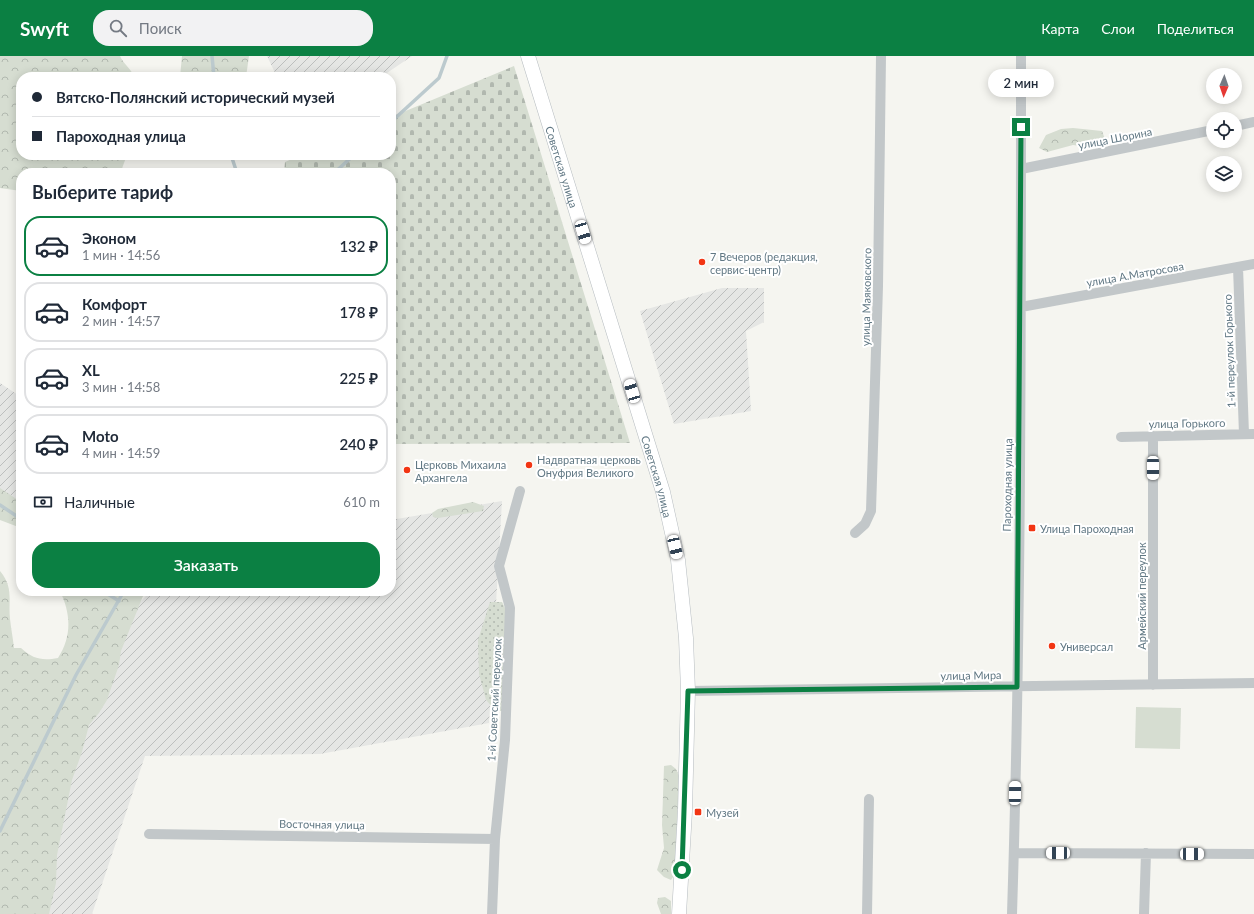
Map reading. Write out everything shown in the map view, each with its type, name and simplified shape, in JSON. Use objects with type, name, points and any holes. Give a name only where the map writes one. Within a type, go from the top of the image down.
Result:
[{"type":"street","name":"Советская улица","points":[[528,56],[663,492],[678,560],[686,638],[688,691],[685,811],[679,914]]},
{"type":"street","name":"улица Маяковского","points":[[855,533],[865,524],[871,511],[878,286],[880,56]]},
{"type":"street","name":"Пароходная улица","points":[[1012,914],[1017,687],[1021,307],[1021,56]]},
{"type":"street","points":[[1242,125],[1254,122]]},
{"type":"street","name":"улица Шорина","points":[[1021,169],[1206,131]]},
{"type":"street","name":"улица А.Матросова","points":[[1021,307],[1254,264]]},
{"type":"street","name":"1-й переулок Горького","points":[[1238,267],[1249,434]]},
{"type":"street","name":"улица Горького","points":[[1120,436],[1249,434]]},
{"type":"street","name":"Армейский переулок","points":[[1153,436],[1153,685]]},
{"type":"street","name":"1-й Советский переулок","points":[[492,914],[495,838],[505,740],[510,608],[499,566],[520,490]]},
{"type":"street","name":"улица Мира","points":[[688,691],[1254,683]]},
{"type":"street","points":[[867,914],[869,799]]},
{"type":"street","name":"Восточная улица","points":[[149,834],[495,838]]},
{"type":"street","points":[[1014,853],[1254,854]]},
{"type":"street","points":[[1144,914],[1146,853]]},
{"type":"shaded area","points":[[267,56],[412,56],[388,72],[275,72]]},
{"type":"shaded area","points":[[722,288],[764,288],[764,322],[746,331],[751,411],[674,424],[640,311]]},
{"type":"shaded area","points":[[0,383],[16,394],[16,511],[0,502]]},
{"type":"shaded area","points":[[502,501],[489,723],[320,754],[145,756],[92,914],[26,914],[117,625],[146,596],[396,596],[396,519]]},
{"type":"green space","points":[[0,56],[120,56],[132,72],[16,72],[16,160],[125,160],[122,168],[16,168],[16,190],[0,188]]},
{"type":"green space","points":[[182,56],[249,56],[247,72],[180,72]]},
{"type":"green space","points":[[514,66],[630,443],[396,444],[396,168],[284,168],[285,162],[290,160],[396,160],[396,115]]},
{"type":"green space","points":[[1073,128],[1102,131],[1106,142],[1093,148],[1073,145],[1047,152],[1039,148],[1046,135],[1061,129]]},
{"type":"green space","points":[[0,488],[16,499],[16,526],[0,520]]},
{"type":"green space","points":[[473,502],[484,506],[483,511],[438,518],[433,517],[432,513],[438,509]]},
{"type":"green space","points":[[0,571],[7,583],[10,594],[10,619],[14,648],[21,648],[30,655],[42,659],[58,658],[66,641],[68,633],[68,617],[62,596],[143,596],[121,651],[119,665],[107,700],[89,725],[82,752],[72,780],[57,855],[56,883],[49,914],[0,914]]},
{"type":"green space","points":[[490,602],[502,602],[506,610],[502,711],[496,711],[486,700],[479,674],[478,640]]},
{"type":"green space","points":[[1136,707],[1181,708],[1180,749],[1135,748]]},
{"type":"green space","points":[[671,765],[676,769],[679,776],[675,874],[671,880],[664,877],[657,870],[664,848],[662,825],[664,766]]},
{"type":"green space","points":[[665,897],[671,901],[671,914],[661,914],[657,903],[658,898]]},
{"type":"waterway","points":[[212,56],[214,72]]},
{"type":"waterway","points":[[396,117],[439,78],[447,56]]},
{"type":"waterway","points":[[233,160],[235,168]]},
{"type":"waterway","points":[[340,168],[348,160]]},
{"type":"waterway","points":[[0,505],[16,516]]},
{"type":"waterway","points":[[111,596],[119,601]]},
{"type":"waterway","points":[[0,831],[76,675],[121,596]]},
{"type":"place","name":"7 Вечеров (редакция, сервис-центр)","points":[[702,262]]},
{"type":"place","name":"Надвратная церковь Онуфрия Великого","points":[[529,465]]},
{"type":"place","name":"Церковь Михаила Архангела","points":[[407,470]]},
{"type":"place","name":"Улица Пароходная","points":[[1032,528]]},
{"type":"place","name":"Универсал","points":[[1052,646]]},
{"type":"place","name":"Музей","points":[[698,812]]},
{"type":"route","points":[[682,870],[688,691],[1017,687],[1021,307],[1021,127]]}]
